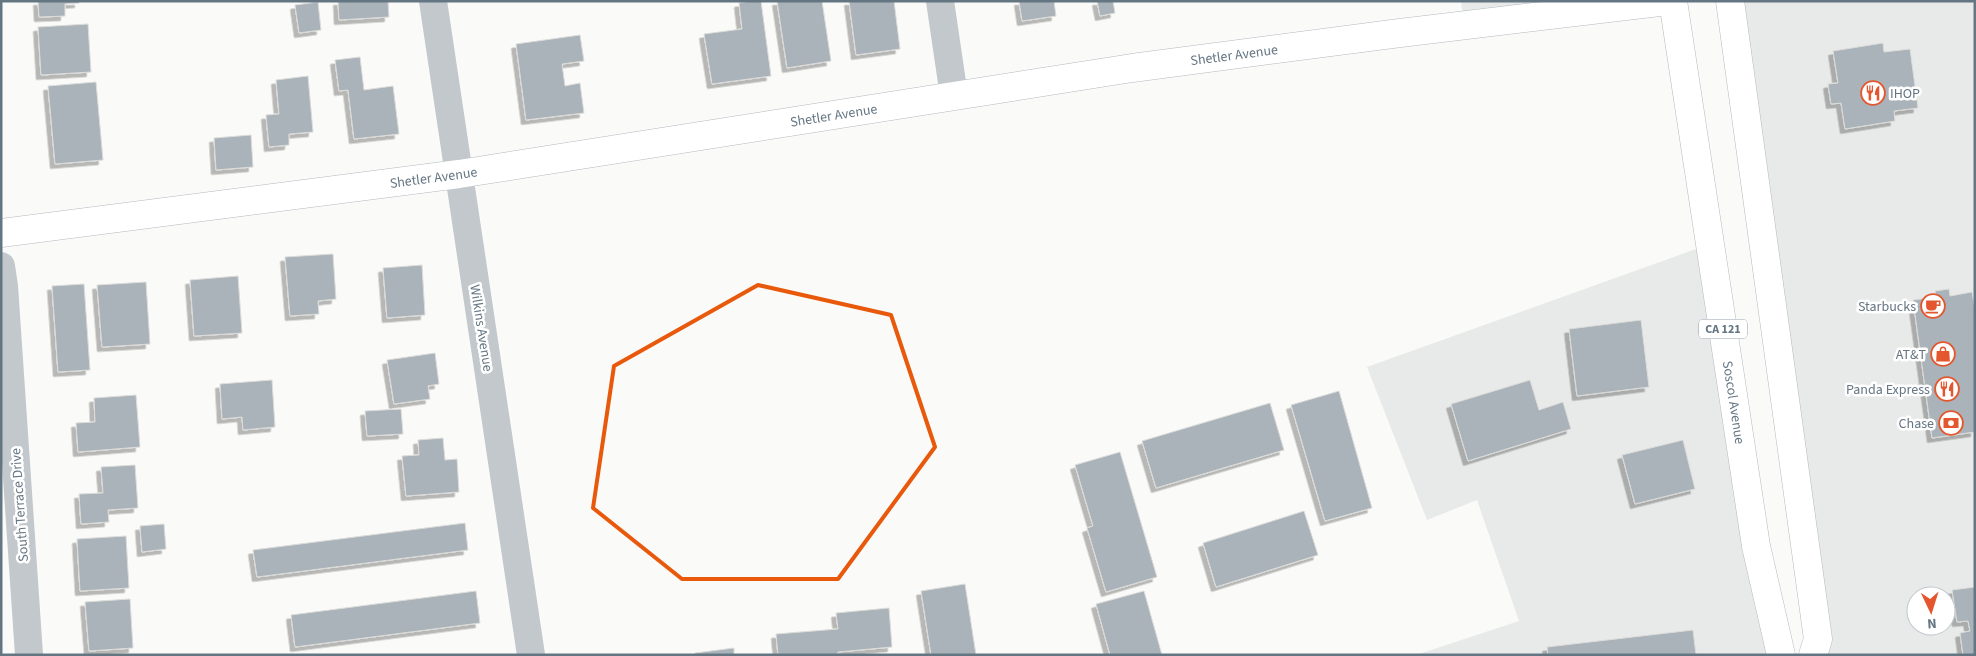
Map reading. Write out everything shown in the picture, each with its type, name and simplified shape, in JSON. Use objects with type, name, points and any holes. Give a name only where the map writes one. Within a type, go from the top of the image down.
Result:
[{"type":"street","name":"Wilkins Avenue","points":[[433,1],[531,655]]},
{"type":"street","points":[[940,1],[954,96]]},
{"type":"street","name":"Shetler Avenue","points":[[1,233],[459,174],[1132,68],[1342,40],[1668,1]]},
{"type":"street","name":"Soscol Avenue","points":[[1673,1],[1756,546],[1782,655]]},
{"type":"street","points":[[1730,1],[1818,639],[1813,655]]},
{"type":"street","name":"South Terrace Drive","points":[[1,266],[4,286],[29,655]]},
{"type":"highlighted area","points":[[758,285],[891,315],[935,447],[838,579],[682,579],[593,508],[614,366]]},
{"type":"shaded area","points":[[1461,1],[1668,1],[1464,26]]},
{"type":"shaded area","points":[[1730,1],[1975,1],[1975,655],[1820,655]]},
{"type":"shaded area","points":[[1710,244],[1773,655],[1416,655],[1519,621],[1477,500],[1427,520],[1367,367]]},
{"type":"building","points":[[38,1],[79,1],[79,3],[65,4],[65,16],[39,17]]},
{"type":"building","points":[[338,1],[388,1],[389,17],[339,20]]},
{"type":"building","points":[[761,1],[771,76],[712,84],[704,34],[742,29],[739,3]]},
{"type":"building","points":[[777,1],[822,1],[831,61],[787,68]]},
{"type":"building","points":[[849,1],[894,1],[900,49],[856,55]]},
{"type":"building","points":[[1019,1],[1054,1],[1056,16],[1022,21]]},
{"type":"building","points":[[1097,1],[1113,1],[1115,13],[1100,16]]},
{"type":"building","points":[[318,2],[321,30],[299,33],[295,5]]},
{"type":"building","points":[[88,24],[91,72],[41,75],[38,27]]},
{"type":"building","points":[[580,35],[584,61],[562,64],[565,86],[580,83],[584,113],[526,120],[516,44]]},
{"type":"building","name":"IHOP","points":[[1883,43],[1884,52],[1910,49],[1918,108],[1894,111],[1895,121],[1845,129],[1841,103],[1831,104],[1828,84],[1838,83],[1833,51]]},
{"type":"building","points":[[360,57],[364,90],[393,86],[399,134],[354,139],[348,90],[339,91],[335,60]]},
{"type":"building","points":[[308,76],[313,132],[289,134],[289,145],[269,147],[266,115],[279,114],[276,80]]},
{"type":"building","points":[[96,82],[103,160],[55,164],[48,86]]},
{"type":"building","points":[[251,135],[253,167],[216,170],[214,138]]},
{"type":"building","points":[[333,254],[336,299],[318,301],[319,314],[290,316],[285,257]]},
{"type":"building","points":[[422,265],[425,315],[387,318],[383,268]]},
{"type":"building","points":[[238,276],[242,333],[194,336],[190,280]]},
{"type":"building","points":[[146,282],[150,344],[102,347],[97,285]]},
{"type":"building","points":[[84,284],[90,370],[58,372],[52,286]]},
{"type":"building","points":[[1949,289],[1950,296],[1972,292],[1975,310],[1975,432],[1932,438],[1913,300],[1936,297],[1935,291]]},
{"type":"building","points":[[1641,320],[1649,387],[1577,396],[1569,329]]},
{"type":"building","points":[[435,353],[439,384],[428,386],[430,399],[394,404],[387,360]]},
{"type":"building","points":[[272,380],[275,427],[243,430],[242,417],[222,419],[220,384]]},
{"type":"building","points":[[1530,380],[1539,410],[1563,402],[1571,429],[1468,461],[1451,404]]},
{"type":"building","points":[[1339,391],[1372,508],[1325,521],[1291,405]]},
{"type":"building","points":[[136,395],[140,447],[78,452],[76,423],[95,422],[94,398]]},
{"type":"building","points":[[1270,403],[1284,450],[1156,488],[1142,441]]},
{"type":"building","points":[[401,409],[403,434],[367,436],[365,411]]},
{"type":"building","points":[[443,438],[445,460],[457,459],[459,492],[406,496],[402,456],[419,455],[418,440]]},
{"type":"building","points":[[1683,440],[1695,489],[1635,504],[1622,455]]},
{"type":"building","points":[[1120,452],[1157,577],[1106,592],[1087,528],[1093,526],[1075,465]]},
{"type":"building","points":[[135,465],[138,508],[108,510],[109,522],[81,524],[79,494],[103,493],[101,467]]},
{"type":"building","points":[[1304,511],[1318,555],[1216,587],[1203,543]]},
{"type":"building","points":[[465,523],[468,550],[257,577],[253,550]]},
{"type":"building","points":[[164,524],[166,549],[142,552],[140,526]]},
{"type":"building","points":[[126,536],[129,588],[80,591],[77,539]]},
{"type":"building","points":[[965,584],[976,655],[931,655],[921,591]]},
{"type":"building","points":[[1975,587],[1975,655],[1963,655],[1960,633],[1970,631],[1968,621],[1957,622],[1956,589]]},
{"type":"building","points":[[476,591],[480,623],[295,647],[291,615]]},
{"type":"building","points":[[1144,591],[1162,655],[1110,655],[1096,604]]},
{"type":"building","points":[[130,599],[133,648],[89,651],[85,602]]},
{"type":"building","points":[[889,608],[892,647],[838,652],[838,655],[778,655],[776,634],[838,629],[836,613]]},
{"type":"building","points":[[1693,630],[1696,655],[1548,655],[1547,647]]},
{"type":"building","points":[[734,648],[734,655],[695,655],[695,653]]},
{"type":"place","name":"IHOP","points":[[1873,93]]},
{"type":"place","name":"Starbucks","points":[[1933,306]]},
{"type":"place","name":"AT&T","points":[[1943,354]]},
{"type":"place","name":"Panda Express","points":[[1947,389]]},
{"type":"place","name":"Chase","points":[[1951,423]]}]
